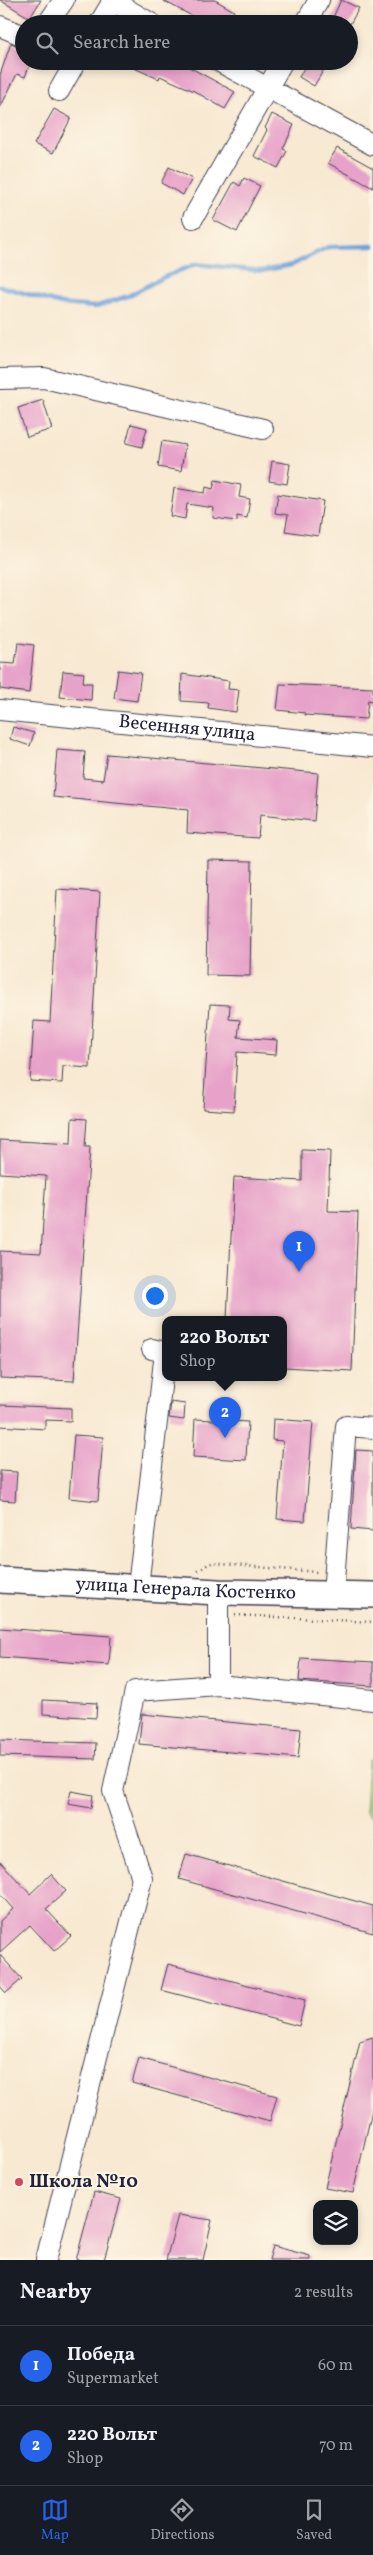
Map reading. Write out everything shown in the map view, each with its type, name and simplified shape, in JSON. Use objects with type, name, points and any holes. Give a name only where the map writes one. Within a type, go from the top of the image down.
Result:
[{"type":"main road","name":"улица Генерала Костенко","points":[[0,1580],[218,1592],[373,1595]]},
{"type":"street","points":[[53,15],[64,0]]},
{"type":"street","points":[[104,15],[112,0],[137,15]]},
{"type":"street","points":[[310,15],[319,0]]},
{"type":"street","points":[[0,26],[15,32]]},
{"type":"street","points":[[58,90],[70,70]]},
{"type":"street","points":[[233,70],[373,145]]},
{"type":"street","points":[[193,218],[278,70]]},
{"type":"street","points":[[0,379],[44,378],[264,429]]},
{"type":"street","name":"Весенняя улица","points":[[0,710],[373,747]]},
{"type":"street","points":[[152,1349],[162,1351]]},
{"type":"street","points":[[138,1588],[162,1378]]},
{"type":"street","points":[[333,1594],[346,1426],[373,1428]]},
{"type":"street","points":[[218,1592],[218,1685]]},
{"type":"street","points":[[46,2260],[142,1878],[113,1791],[135,1690],[218,1685],[373,1700]]},
{"type":"green space","points":[[373,1759],[373,1818],[365,1812],[368,1761]]},
{"type":"building","points":[[0,0],[41,0],[32,15],[25,15]]},
{"type":"building","points":[[162,0],[215,0],[234,11],[232,15],[190,15]]},
{"type":"building","points":[[341,0],[359,8],[355,15],[334,15]]},
{"type":"building","points":[[11,43],[15,45],[15,70],[28,70],[25,77],[17,74],[0,108],[0,75]]},
{"type":"building","points":[[138,70],[195,70],[235,92],[225,109],[194,91],[160,76],[159,79]]},
{"type":"building","points":[[303,70],[324,70],[314,86],[299,77]]},
{"type":"building","points":[[54,109],[71,118],[53,153],[34,144]]},
{"type":"building","points":[[272,114],[294,125],[283,149],[287,151],[278,168],[254,156],[267,130],[265,128]]},
{"type":"building","points":[[337,148],[373,168],[373,188],[328,163]]},
{"type":"building","points":[[169,167],[192,179],[183,195],[161,183]]},
{"type":"building","points":[[244,178],[260,186],[237,232],[213,220],[234,182],[240,186]]},
{"type":"building","points":[[43,400],[52,429],[27,437],[18,408]]},
{"type":"building","points":[[131,424],[147,428],[142,447],[126,443]]},
{"type":"building","points":[[162,441],[185,445],[181,471],[158,467]]},
{"type":"building","points":[[272,461],[290,464],[287,484],[269,481]]},
{"type":"building","points":[[215,480],[241,485],[239,497],[250,499],[247,518],[237,516],[237,521],[213,518],[214,508],[187,504],[185,519],[170,516],[174,488],[205,493],[206,487],[213,489]]},
{"type":"building","points":[[278,494],[323,501],[318,536],[285,531],[288,515],[275,513]]},
{"type":"building","points":[[18,643],[34,645],[29,693],[0,689],[0,663],[15,664]]},
{"type":"building","points":[[118,670],[141,673],[137,701],[114,698]]},
{"type":"building","points":[[63,671],[84,673],[83,683],[92,683],[91,700],[60,697]]},
{"type":"building","points":[[182,674],[229,681],[228,689],[239,690],[236,712],[208,708],[209,703],[181,701]]},
{"type":"building","points":[[280,684],[373,688],[373,701],[368,700],[366,719],[305,715],[305,713],[277,710]]},
{"type":"building","points":[[13,727],[34,733],[30,746],[10,739]]},
{"type":"building","points":[[57,750],[85,752],[83,778],[103,780],[107,754],[318,773],[314,821],[260,815],[258,838],[187,833],[188,810],[53,797]]},
{"type":"building","points":[[208,860],[252,861],[250,976],[206,975]]},
{"type":"building","points":[[57,889],[100,892],[90,1068],[63,1066],[62,1083],[30,1081],[34,1021],[50,1022]]},
{"type":"building","points":[[210,1004],[230,1005],[229,1019],[240,1020],[238,1037],[277,1040],[276,1055],[237,1052],[234,1111],[203,1109]]},
{"type":"building","points":[[72,1118],[87,1119],[85,1147],[90,1147],[74,1381],[0,1378],[0,1251],[41,1253],[46,1176],[0,1173],[0,1140],[71,1144]]},
{"type":"building","points":[[302,1150],[330,1151],[328,1211],[358,1212],[352,1371],[287,1367],[287,1316],[227,1316],[234,1177],[302,1181]]},
{"type":"building","points":[[171,1402],[185,1404],[184,1420],[169,1418]]},
{"type":"building","points":[[0,1405],[71,1408],[71,1421],[45,1420],[45,1429],[0,1426]]},
{"type":"building","points":[[195,1419],[248,1422],[246,1460],[193,1457]]},
{"type":"building","points":[[273,1419],[313,1422],[305,1521],[277,1519],[283,1441],[272,1440]]},
{"type":"building","points":[[74,1435],[103,1437],[98,1501],[69,1498]]},
{"type":"building","points":[[356,1450],[373,1451],[373,1531],[351,1529]]},
{"type":"building","points":[[0,1471],[17,1472],[15,1501],[0,1500]]},
{"type":"building","points":[[0,1628],[111,1636],[109,1665],[0,1657]]},
{"type":"building","points":[[301,1658],[373,1662],[373,1686],[299,1681]]},
{"type":"building","points":[[43,1700],[97,1703],[96,1718],[43,1714]]},
{"type":"building","points":[[142,1714],[301,1729],[298,1758],[139,1744]]},
{"type":"building","points":[[0,1740],[96,1743],[95,1759],[0,1756]]},
{"type":"building","points":[[71,1791],[93,1795],[91,1808],[68,1804]]},
{"type":"building","points":[[186,1854],[373,1906],[373,1933],[179,1879]]},
{"type":"building","points":[[0,1861],[30,1894],[51,1874],[66,1891],[46,1909],[71,1936],[54,1951],[30,1925],[0,1952],[0,1921],[13,1909],[0,1894]]},
{"type":"building","points":[[0,1955],[22,1979],[6,1993],[0,1986]]},
{"type":"building","points":[[168,1964],[305,2000],[299,2026],[161,1990]]},
{"type":"building","points":[[373,2037],[373,2106],[353,2193],[325,2188],[360,2041]]},
{"type":"building","points":[[139,2058],[277,2096],[270,2121],[132,2083]]},
{"type":"building","points":[[94,2192],[121,2199],[104,2260],[76,2260]]},
{"type":"building","points":[[178,2215],[212,2220],[203,2260],[166,2260]]},
{"type":"building","points":[[273,2246],[310,2256],[310,2260],[269,2260]]},
{"type":"waterway","points":[[0,286],[61,304],[95,307],[128,296],[162,278],[196,264],[262,271],[292,265],[328,247],[373,246]]},
{"type":"place","name":"Победа","points":[[299,1272]]},
{"type":"place","name":"220 Вольт","points":[[225,1438]]},
{"type":"place","name":"Школа №10","points":[[19,2182]]}]
